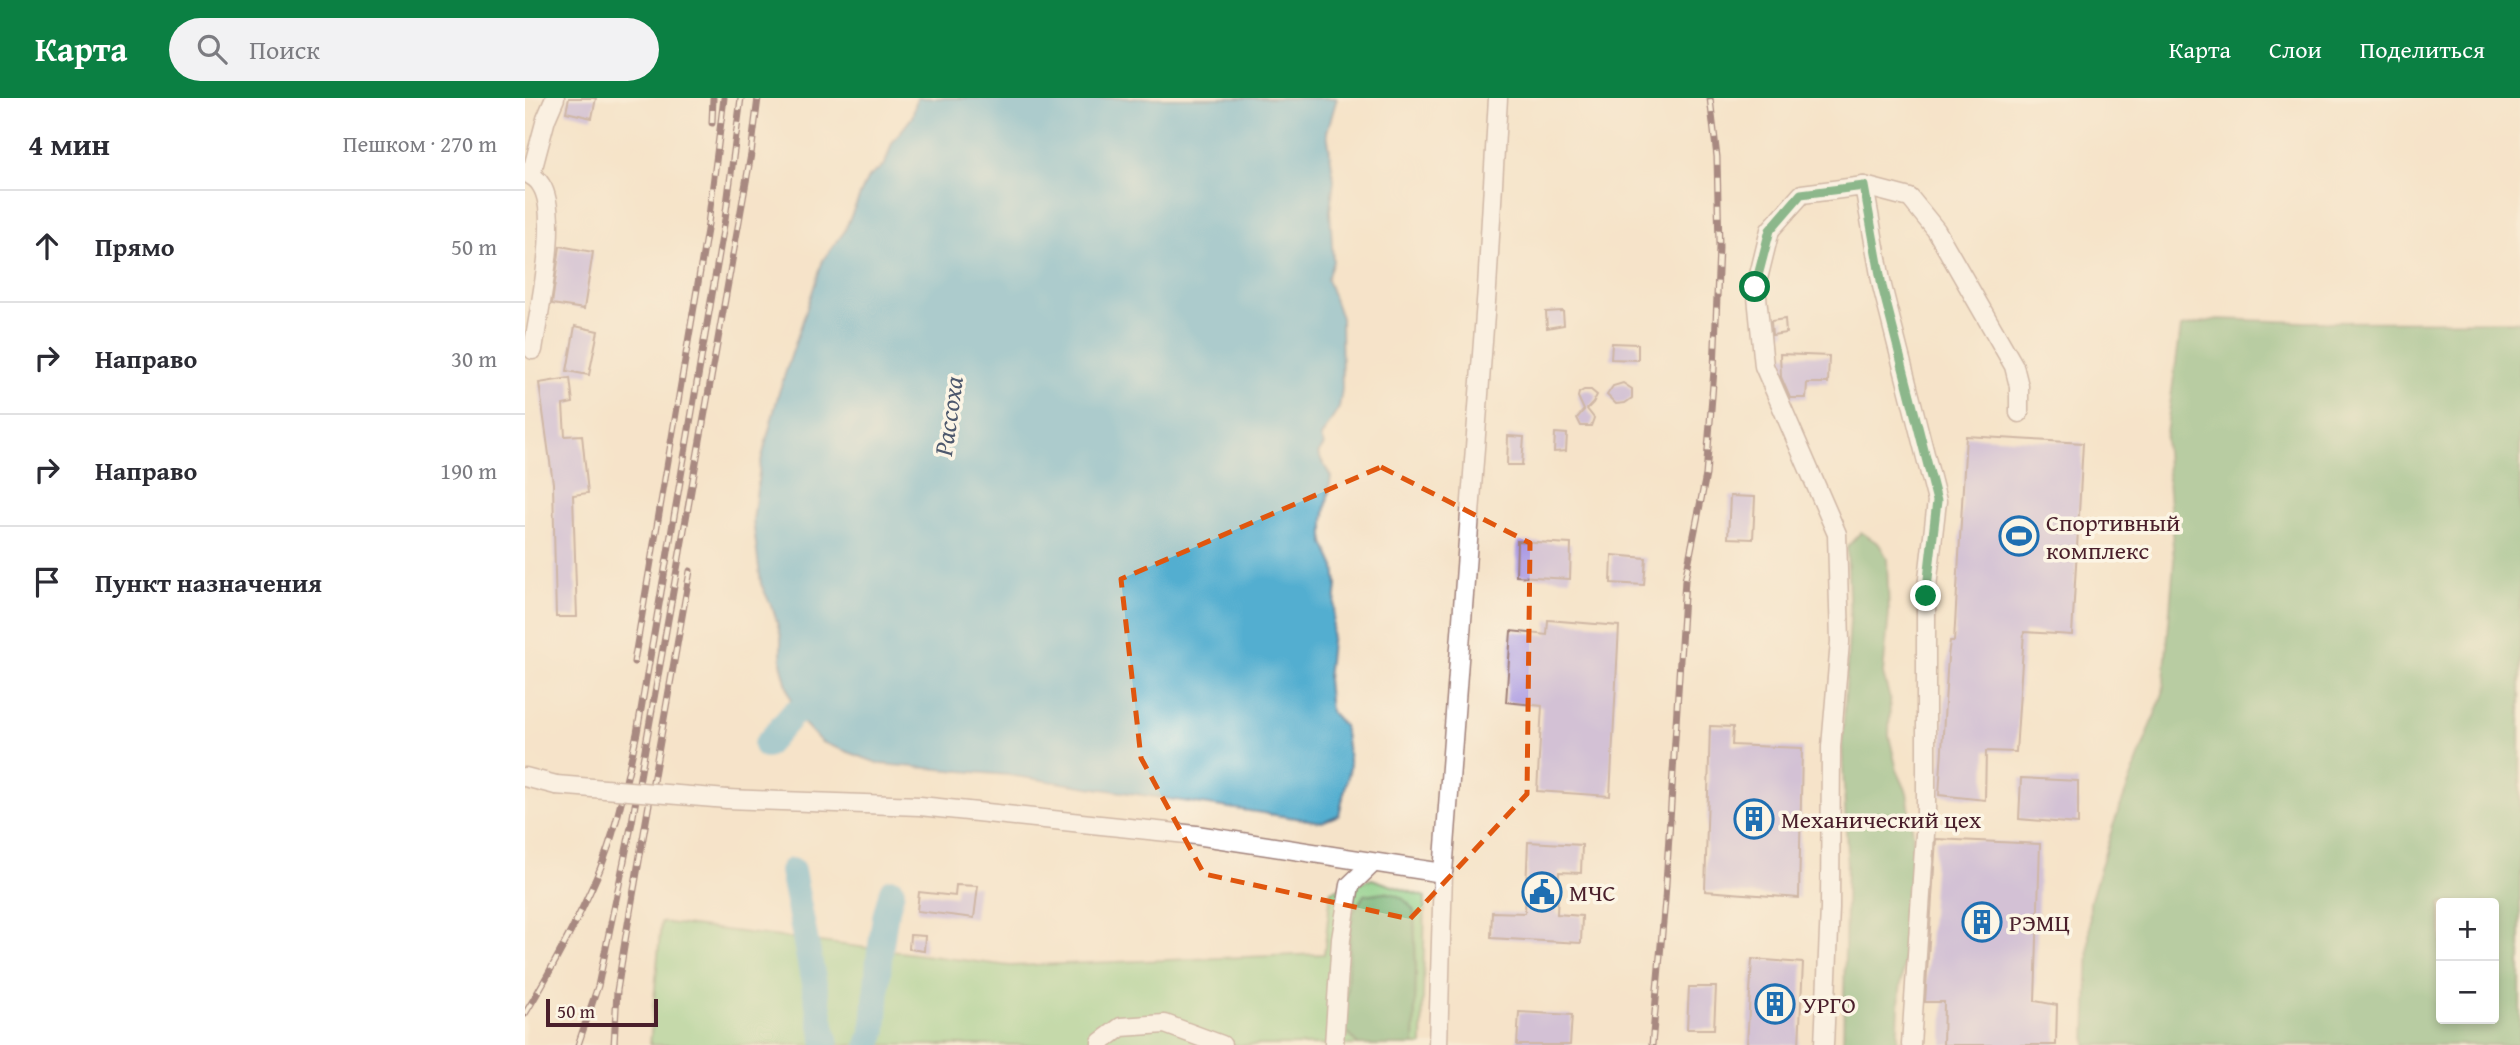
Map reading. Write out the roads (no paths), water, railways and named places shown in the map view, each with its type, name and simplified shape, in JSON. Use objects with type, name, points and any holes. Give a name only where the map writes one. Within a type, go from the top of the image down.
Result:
[{"type":"street","points":[[533,350],[550,216],[543,186],[528,173],[555,98]]},
{"type":"street","points":[[1438,1045],[1443,873],[1487,288],[1498,98]]},
{"type":"street","points":[[1864,186],[1882,286],[1937,501],[1926,596],[1926,820],[1911,1045]]},
{"type":"street","points":[[1824,1045],[1830,908],[1831,747],[1840,642],[1837,534],[1764,366],[1755,287],[1770,230],[1801,194],[1864,186],[1910,198],[1936,230],[2014,366],[2019,386],[2019,413]]},
{"type":"street","points":[[525,777],[556,785],[727,799],[920,806],[1196,835],[1443,873]]},
{"type":"street","points":[[1332,1042],[1341,939],[1350,885],[1373,863]]},
{"type":"street","points":[[1101,1045],[1101,1042],[1121,1027],[1165,1024],[1222,1045]]},
{"type":"water","name":"Рассоха","points":[[917,98],[1337,98],[1327,132],[1334,180],[1330,210],[1333,261],[1327,279],[1341,318],[1342,389],[1339,408],[1321,437],[1324,445],[1318,454],[1331,477],[1324,520],[1324,543],[1335,567],[1337,585],[1327,679],[1330,711],[1344,726],[1350,767],[1339,815],[1322,822],[1008,775],[880,764],[821,742],[794,713],[781,663],[781,636],[761,584],[753,521],[760,465],[779,392],[823,260],[844,232],[867,179],[885,164],[892,143],[912,117]]},
{"type":"waterway","points":[[766,745],[794,713],[829,702]]},
{"type":"waterway","points":[[792,871],[826,1045]]},
{"type":"waterway","points":[[869,1045],[874,1030],[885,917],[892,891]]},
{"type":"railway","points":[[712,123],[713,98]]},
{"type":"railway","points":[[634,662],[708,224],[724,98]]},
{"type":"railway","points":[[525,1014],[564,945],[598,874],[611,840],[625,787],[637,733],[725,219],[741,98]]},
{"type":"railway","points":[[578,1045],[598,986],[632,822],[751,154],[758,98]]},
{"type":"railway","points":[[1652,1045],[1665,900],[1685,580],[1706,475],[1714,370],[1719,247],[1717,157],[1710,98]]},
{"type":"railway","points":[[614,1045],[617,991],[690,571]]},
{"type":"place","name":"Спортивный комплекс","points":[[2019,536]]},
{"type":"place","name":"Механический цех","points":[[1754,819]]},
{"type":"place","name":"МЧС","points":[[1542,892]]},
{"type":"place","name":"РЭМЦ","points":[[1982,922]]},
{"type":"place","name":"УРГО","points":[[1775,1004]]}]
